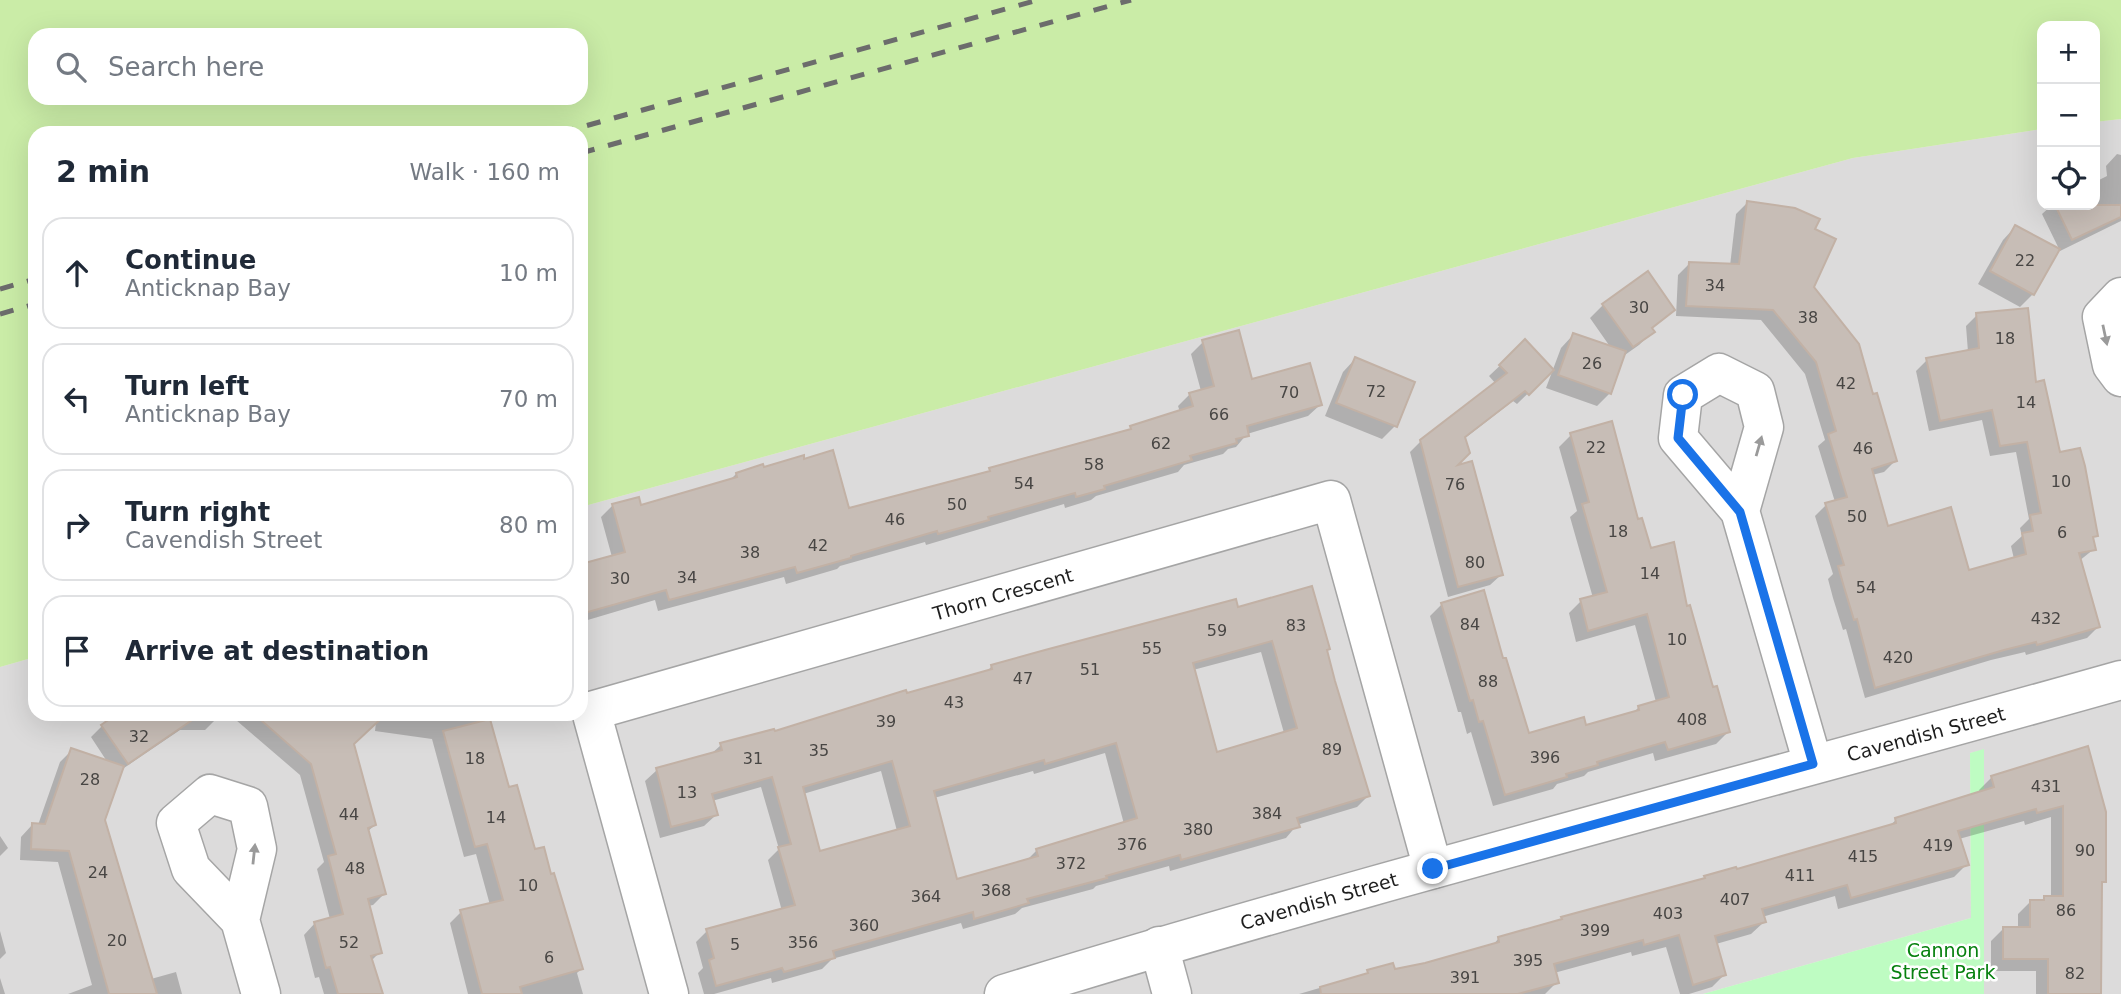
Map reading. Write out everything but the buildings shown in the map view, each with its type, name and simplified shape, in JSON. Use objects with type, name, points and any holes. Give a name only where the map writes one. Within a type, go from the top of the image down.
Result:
[{"type":"street","points":[[2121,297],[2102,317],[2112,365],[2121,377]]},
{"type":"street","name":"Thorn Crescent","points":[[669,994],[591,711],[1331,500],[1433,869]]},
{"type":"street","points":[[1740,512],[1813,764]]},
{"type":"street","name":"Cavendish Street","points":[[1003,994],[1159,946],[1433,869],[2121,680]]},
{"type":"street","points":[[240,920],[261,994]]},
{"type":"street","points":[[1159,946],[1171,994]]},
{"type":"shaded area","points":[[2121,119],[2121,994],[1984,994],[1983,750],[1970,753],[1971,918],[1703,994],[0,994],[0,667],[28,659],[28,721],[588,721],[588,505],[1853,158],[2037,130],[2037,210],[2100,210],[2100,121]]},
{"type":"green space","points":[[0,0],[2121,0],[2121,119],[2100,121],[2100,21],[2037,21],[2037,130],[1853,158],[588,505],[588,126],[28,126],[28,659],[0,667]]},
{"type":"green space","name":"Cannon Street Park","points":[[1984,749],[1984,994],[1703,994],[1971,918],[1970,753]]},
{"type":"railway","points":[[585,126],[1038,0]]},
{"type":"railway","points":[[588,151],[1131,0]]},
{"type":"railway","points":[[0,289],[28,281]]},
{"type":"railway","points":[[0,314],[28,306]]},
{"type":"route","points":[[1433,869],[1813,764],[1740,512],[1678,438],[1683,395]]}]
